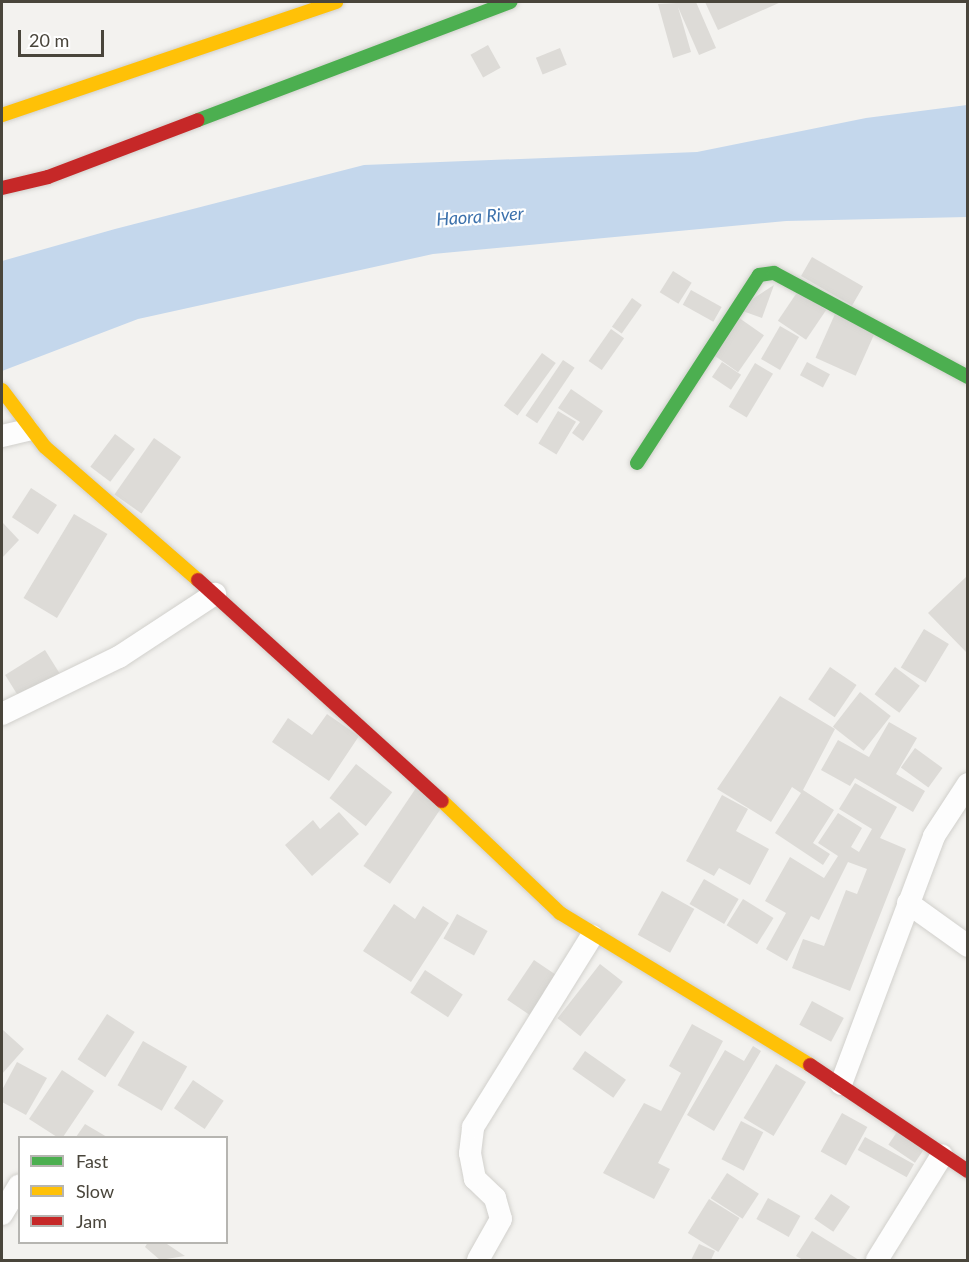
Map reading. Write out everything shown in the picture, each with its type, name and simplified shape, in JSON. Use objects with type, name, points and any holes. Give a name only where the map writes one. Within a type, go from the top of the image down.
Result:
[{"type":"street","points":[[2,115],[336,2]]},
{"type":"street","points":[[2,188],[48,177],[510,2]]},
{"type":"street","points":[[638,463],[747,286],[759,275],[774,273],[968,376]]},
{"type":"street","points":[[2,390],[27,430],[215,594],[560,913],[592,936],[842,1084],[968,1171]]},
{"type":"street","points":[[2,436],[27,430]]},
{"type":"street","points":[[2,714],[119,657],[215,594]]},
{"type":"street","points":[[842,1084],[934,836],[968,784]]},
{"type":"street","points":[[908,903],[968,946]]},
{"type":"street","points":[[478,1260],[501,1219],[495,1198],[475,1179],[470,1153],[473,1127],[592,936]]},
{"type":"street","points":[[877,1260],[942,1155]]},
{"type":"street","points":[[2,1214],[18,1188]]},
{"type":"water","name":"Haora River","points":[[967,105],[967,217],[786,221],[433,254],[138,319],[2,371],[2,261],[115,229],[364,165],[697,152],[866,118]]},
{"type":"building","points":[[696,2],[716,48],[699,55],[678,7],[691,52],[673,58],[658,4]]},
{"type":"building","points":[[705,2],[781,2],[718,30]]},
{"type":"building","points":[[488,45],[501,68],[483,77],[471,55]]},
{"type":"building","points":[[560,48],[567,65],[543,74],[536,58]]},
{"type":"building","points":[[812,257],[863,287],[852,306],[801,276]]},
{"type":"building","points":[[673,271],[692,283],[678,304],[660,292]]},
{"type":"building","points":[[774,285],[762,318],[737,309]]},
{"type":"building","points":[[691,290],[722,307],[713,322],[683,305]]},
{"type":"building","points":[[798,291],[826,310],[806,340],[778,321]]},
{"type":"building","points":[[632,298],[642,305],[622,334],[612,327]]},
{"type":"building","points":[[732,313],[764,335],[738,372],[706,350]]},
{"type":"building","points":[[835,314],[875,332],[856,376],[815,358]]},
{"type":"building","points":[[780,326],[799,337],[780,370],[761,359]]},
{"type":"building","points":[[611,329],[624,338],[602,370],[589,361]]},
{"type":"building","points":[[542,353],[556,363],[518,416],[504,406]]},
{"type":"building","points":[[563,360],[575,368],[537,423],[526,416]]},
{"type":"building","points":[[722,362],[741,375],[731,390],[712,377]]},
{"type":"building","points":[[807,362],[830,374],[823,387],[800,375]]},
{"type":"building","points":[[755,363],[773,374],[747,418],[729,407]]},
{"type":"building","points":[[571,389],[603,411],[583,441],[572,433],[580,422],[558,408]]},
{"type":"building","points":[[558,411],[576,422],[556,454],[538,444]]},
{"type":"building","points":[[115,434],[135,449],[110,482],[90,467]]},
{"type":"building","points":[[154,438],[181,457],[141,513],[114,495]]},
{"type":"building","points":[[31,488],[57,505],[38,534],[12,517]]},
{"type":"building","points":[[74,514],[107,534],[57,618],[24,598]]},
{"type":"building","points":[[3,523],[19,540],[2,558],[2,525]]},
{"type":"building","points":[[966,577],[968,579],[968,654],[928,613]]},
{"type":"building","points":[[924,629],[949,644],[926,683],[901,668]]},
{"type":"building","points":[[45,650],[61,676],[22,701],[5,675]]},
{"type":"building","points":[[830,667],[857,685],[835,717],[808,699]]},
{"type":"building","points":[[895,667],[920,686],[899,713],[875,694]]},
{"type":"building","points":[[860,692],[891,716],[864,751],[833,727]]},
{"type":"building","points":[[780,696],[835,729],[803,790],[834,810],[813,843],[830,854],[823,865],[775,833],[801,793],[792,787],[771,822],[717,789]]},
{"type":"building","points":[[327,714],[359,736],[329,781],[272,742],[288,718],[312,735]]},
{"type":"building","points":[[889,722],[917,738],[896,774],[925,791],[913,812],[855,778],[850,786],[821,770],[838,740],[869,757]]},
{"type":"building","points":[[915,748],[943,768],[928,787],[901,767]]},
{"type":"building","points":[[356,764],[392,792],[366,826],[330,798]]},
{"type":"building","points":[[855,783],[897,807],[880,838],[906,849],[850,991],[792,968],[803,939],[824,946],[846,890],[857,894],[867,869],[848,862],[819,920],[811,916],[787,961],[766,949],[786,913],[765,901],[790,857],[824,878],[838,856],[818,843],[838,813],[862,828],[851,847],[859,852],[872,829],[839,809]]},
{"type":"building","points":[[416,788],[443,806],[390,884],[363,866]]},
{"type":"building","points":[[722,795],[748,809],[736,831],[769,849],[750,885],[719,868],[714,876],[686,861]]},
{"type":"building","points":[[339,812],[359,834],[312,876],[285,845],[313,820],[320,829]]},
{"type":"building","points":[[704,879],[739,899],[724,924],[690,904]]},
{"type":"building","points":[[662,891],[694,909],[670,953],[638,935]]},
{"type":"building","points":[[743,899],[774,918],[757,944],[727,925]]},
{"type":"building","points":[[394,904],[415,919],[423,906],[449,923],[411,982],[363,951]]},
{"type":"building","points":[[457,914],[488,931],[474,955],[443,938]]},
{"type":"building","points":[[534,960],[558,976],[531,1016],[507,1000]]},
{"type":"building","points":[[600,964],[623,982],[580,1036],[558,1018]]},
{"type":"building","points":[[425,970],[463,995],[448,1017],[410,993]]},
{"type":"building","points":[[812,1001],[844,1018],[831,1042],[799,1025]]},
{"type":"building","points":[[107,1014],[135,1032],[105,1077],[78,1059]]},
{"type":"building","points":[[692,1024],[723,1041],[658,1163],[670,1169],[654,1199],[603,1173],[644,1103],[661,1111],[681,1073],[669,1066]]},
{"type":"building","points":[[2,1031],[24,1049],[2,1074]]},
{"type":"building","points":[[143,1041],[187,1066],[162,1111],[118,1085]]},
{"type":"building","points":[[753,1046],[761,1051],[714,1131],[687,1115],[725,1050],[744,1061]]},
{"type":"building","points":[[585,1051],[626,1080],[613,1098],[572,1069]]},
{"type":"building","points":[[17,1062],[47,1078],[26,1115],[2,1102],[2,1090]]},
{"type":"building","points":[[776,1064],[806,1082],[774,1136],[744,1118]]},
{"type":"building","points":[[62,1070],[94,1091],[64,1136],[55,1136],[29,1119]]},
{"type":"building","points":[[193,1080],[224,1101],[205,1129],[174,1108]]},
{"type":"building","points":[[842,1113],[867,1127],[846,1166],[821,1151]]},
{"type":"building","points":[[741,1121],[763,1132],[744,1171],[721,1159]]},
{"type":"building","points":[[85,1124],[105,1136],[77,1136]]},
{"type":"building","points":[[899,1129],[926,1147],[915,1163],[888,1145]]},
{"type":"building","points":[[865,1137],[914,1164],[907,1177],[858,1150]]},
{"type":"building","points":[[727,1173],[759,1194],[743,1219],[711,1198]]},
{"type":"building","points":[[831,1194],[850,1207],[833,1232],[814,1219]]},
{"type":"building","points":[[768,1198],[800,1216],[789,1237],[756,1219]]},
{"type":"building","points":[[709,1199],[740,1218],[718,1252],[688,1233]]},
{"type":"building","points":[[812,1231],[859,1260],[803,1260],[796,1256]]},
{"type":"building","points":[[147,1244],[167,1244],[185,1256],[160,1260],[145,1247]]},
{"type":"building","points":[[699,1244],[715,1251],[711,1260],[691,1260]]},
{"type":"traffic: fast","points":[[198,120],[510,2]]},
{"type":"traffic: fast","points":[[637,463],[759,275],[774,273],[968,377]]},
{"type":"traffic: slow","points":[[2,115],[336,2]]},
{"type":"traffic: slow","points":[[2,390],[45,447],[198,580]]},
{"type":"traffic: slow","points":[[442,801],[560,913],[810,1065]]},
{"type":"traffic: jam","points":[[2,188],[48,177],[198,120]]},
{"type":"traffic: jam","points":[[198,580],[442,801]]},
{"type":"traffic: jam","points":[[810,1065],[968,1171]]}]
